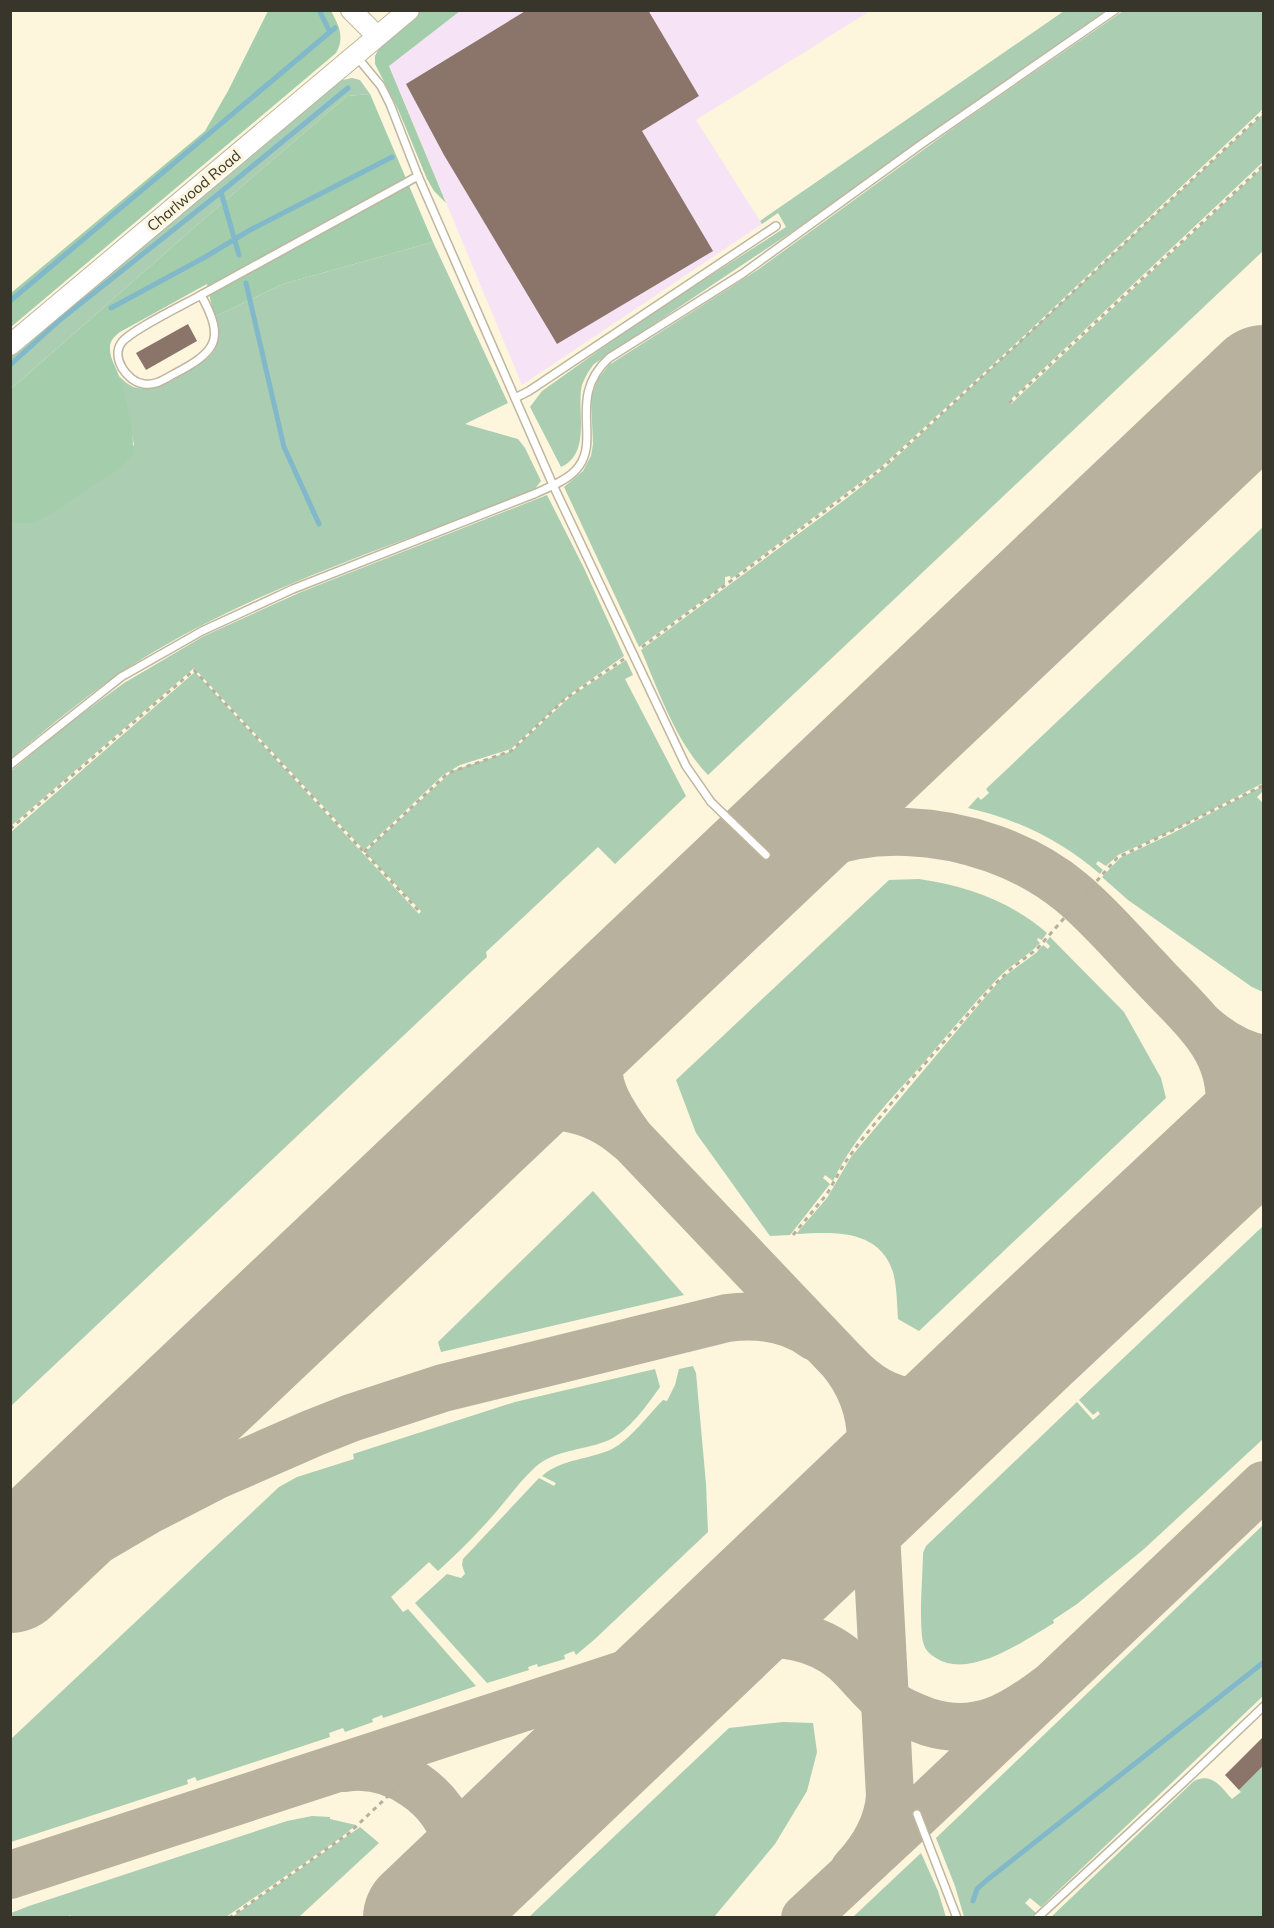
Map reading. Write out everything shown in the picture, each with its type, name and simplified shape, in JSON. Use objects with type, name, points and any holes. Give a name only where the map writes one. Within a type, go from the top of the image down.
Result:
[{"type":"street","points":[[351,10],[377,36]]},
{"type":"street","name":"Charlwood Road","points":[[10,345],[409,10]]},
{"type":"lane","points":[[10,765],[121,677],[202,632],[293,589],[445,530],[553,485],[572,474],[584,459],[587,450],[585,410],[588,390],[596,373],[609,358],[742,274],[923,142],[1115,10]]},
{"type":"lane","points":[[355,55],[381,86],[553,485],[674,742],[699,787],[718,810],[766,855]]},
{"type":"lane","points":[[201,295],[210,315],[214,335],[212,345],[206,354],[198,361],[152,384],[141,384],[130,377],[118,357],[119,348],[122,342],[136,332],[201,295],[418,176]]},
{"type":"lane","points":[[515,398],[529,391],[776,226]]},
{"type":"lane","points":[[1036,1917],[1183,1783],[1263,1706]]},
{"type":"lane","points":[[916,1814],[957,1917]]},
{"type":"path","points":[[364,852],[448,773],[511,751],[566,699],[633,653],[880,470],[1007,354],[1263,112]]},
{"type":"path","points":[[1010,403],[1263,165]]},
{"type":"path","points":[[10,829],[194,670],[420,912]]},
{"type":"path","points":[[793,1235],[827,1194],[859,1143],[914,1076],[991,988],[1037,949],[1117,858],[1263,785]]},
{"type":"path","points":[[229,1917],[348,1834],[406,1779]]},
{"type":"shaded area","points":[[460,11],[870,11],[696,120],[762,224],[522,385],[389,65]]},
{"type":"green space","points":[[268,11],[331,11],[340,37],[336,53],[11,327],[11,293],[205,131]]},
{"type":"green space","points":[[421,11],[460,11],[389,66],[446,203],[434,191],[427,179],[398,109],[375,64],[375,56],[380,46]]},
{"type":"green space","points":[[1064,11],[1106,11],[790,233],[594,364],[582,385],[581,430],[577,452],[561,467],[530,407],[542,391],[643,319],[786,227],[778,213],[762,224],[760,221]]},
{"type":"green space","points":[[1123,11],[1263,11],[1263,109],[1028,332],[881,467],[731,579],[730,576],[725,577],[725,584],[639,647],[564,487],[583,471],[591,456],[593,444],[591,398],[598,379],[609,365],[756,271],[959,124]]},
{"type":"green space","points":[[352,78],[360,80],[370,94],[347,96],[11,389],[11,354],[333,82]]},
{"type":"green space","points":[[370,94],[433,242],[283,284],[214,317],[207,284],[120,332],[112,340],[110,351],[127,406],[133,454],[117,470],[36,523],[11,523],[11,389],[347,96]]},
{"type":"green space","points":[[1263,114],[1263,162],[1008,402],[1011,404],[1263,167],[1263,251],[708,775],[677,732],[641,650],[886,467]]},
{"type":"green space","points":[[433,242],[508,403],[465,424],[518,439],[525,448],[541,481],[534,490],[332,567],[232,610],[137,662],[104,684],[11,758],[11,523],[36,523],[134,445],[119,376],[130,385],[146,388],[180,376],[202,362],[215,349],[217,329],[214,317],[283,284]]},
{"type":"green space","points":[[547,495],[584,568],[624,656],[569,695],[511,749],[460,765],[443,775],[364,850],[194,668],[11,826],[11,771],[67,725],[124,683],[204,636],[301,592]]},
{"type":"green space","points":[[1263,527],[1263,783],[1175,829],[1118,855],[1106,866],[1098,861],[1096,864],[1103,870],[1100,874],[1070,851],[1038,833],[1004,818],[968,808],[978,797],[981,800],[989,793],[986,789]]},
{"type":"green space","points":[[626,660],[633,675],[625,679],[686,796],[615,864],[598,847],[486,952],[487,957],[11,1406],[11,832],[195,672],[419,914],[421,911],[365,852],[449,774],[512,751],[570,697]]},
{"type":"green space","points":[[1263,786],[1263,791],[1257,797],[1264,804],[1263,992],[1252,987],[1128,900],[1102,877],[1120,858]]},
{"type":"green space","points":[[919,879],[954,886],[987,897],[1018,912],[1047,933],[1042,940],[1038,938],[1040,943],[1035,948],[988,988],[887,1103],[852,1148],[833,1181],[825,1175],[823,1178],[830,1184],[790,1235],[770,1236],[696,1133],[676,1080],[889,880]]},
{"type":"green space","points":[[1050,937],[1124,1012],[1161,1078],[1166,1098],[919,1331],[898,1319],[893,1272],[877,1247],[853,1236],[824,1233],[796,1234],[827,1198],[851,1157],[976,1008],[1002,978],[1036,953],[1043,945],[1048,949],[1050,946],[1046,942]]},
{"type":"green space","points":[[593,1191],[684,1295],[441,1352],[438,1342]]},
{"type":"green space","points":[[1263,1226],[1263,1439],[1144,1549],[1077,1604],[1053,1620],[1054,1623],[1013,1647],[981,1661],[950,1664],[932,1656],[924,1645],[921,1627],[923,1553],[926,1546],[1077,1402],[1093,1420],[1100,1414],[1098,1411],[1093,1415],[1079,1400]]},
{"type":"green space","points":[[693,1366],[696,1373],[708,1532],[576,1655],[574,1651],[564,1655],[565,1659],[538,1667],[537,1664],[528,1667],[529,1670],[487,1683],[415,1603],[447,1574],[461,1578],[465,1574],[463,1559],[539,1478],[554,1486],[556,1483],[542,1476],[550,1470],[567,1462],[603,1453],[619,1445],[663,1400],[667,1401],[675,1385],[679,1369]]},
{"type":"green space","points":[[655,1369],[660,1387],[623,1431],[609,1440],[564,1452],[539,1464],[475,1535],[438,1571],[429,1562],[391,1597],[403,1612],[408,1609],[476,1686],[383,1718],[382,1715],[372,1719],[373,1722],[345,1732],[343,1728],[329,1733],[330,1737],[197,1781],[195,1777],[187,1780],[188,1784],[11,1842],[11,1739],[279,1487],[297,1477],[354,1459],[353,1454],[515,1402]]},
{"type":"green space","points":[[1263,1525],[1263,1696],[1041,1907],[1030,1898],[1025,1903],[1036,1913],[1031,1917],[964,1917],[955,1886],[936,1838]]},
{"type":"green space","points":[[783,1722],[813,1723],[817,1752],[807,1791],[775,1844],[714,1917],[529,1917],[729,1728]]},
{"type":"green space","points":[[1263,1766],[1263,1917],[1050,1918],[1194,1781],[1206,1778],[1216,1782],[1232,1799]]},
{"type":"green space","points":[[312,1816],[330,1817],[330,1819],[356,1825],[226,1917],[72,1918],[70,1915],[68,1918],[11,1917],[11,1913],[29,1906],[287,1821]]},
{"type":"green space","points":[[360,1827],[379,1843],[299,1917],[232,1917]]},
{"type":"green space","points":[[921,1853],[938,1891],[946,1917],[853,1917]]},
{"type":"building","points":[[527,10],[648,10],[699,96],[642,131],[713,251],[557,344],[444,155],[406,84]]},
{"type":"building","points":[[188,324],[197,341],[146,370],[136,353]]},
{"type":"building","points":[[1263,1737],[1263,1766],[1239,1790],[1225,1775]]},
{"type":"waterway","points":[[319,10],[330,32],[335,28]]},
{"type":"waterway","points":[[10,301],[330,32]]},
{"type":"waterway","points":[[221,192],[348,88]]},
{"type":"waterway","points":[[111,308],[250,230],[392,157]]},
{"type":"waterway","points":[[10,365],[61,319],[221,192],[239,255]]},
{"type":"waterway","points":[[246,283],[284,447],[319,524]]},
{"type":"waterway","points":[[973,1901],[977,1889],[987,1880],[1264,1662]]},
{"type":"taxiway","points":[[1207,439],[1264,394]]},
{"type":"taxiway","points":[[729,891],[813,847],[857,835],[881,832],[907,832],[950,837],[994,849],[1035,867],[1071,892],[1092,911],[1189,1012],[1220,1055],[1226,1074],[1229,1112],[1218,1149],[1209,1167],[1197,1183]]},
{"type":"taxiway","points":[[622,992],[605,1035],[598,1067],[600,1083],[616,1117],[631,1139],[842,1361],[859,1387],[866,1407],[871,1438],[890,1796],[889,1807],[879,1836],[868,1854],[854,1870]]},
{"type":"taxiway","points":[[1201,1026],[1230,1047],[1264,1059]]},
{"type":"taxiway","points":[[472,1136],[495,1120],[516,1111],[550,1106],[584,1112],[600,1118],[629,1138]]},
{"type":"taxiway","points":[[10,1597],[77,1552],[147,1511],[217,1475],[351,1418],[443,1388],[727,1318],[773,1319],[795,1325],[815,1337]]},
{"type":"taxiway","points":[[846,1365],[879,1392],[896,1399],[914,1402],[932,1402],[951,1398],[989,1380]]},
{"type":"taxiway","points":[[805,1918],[1264,1485]]},
{"type":"taxiway","points":[[10,1875],[742,1636],[783,1635],[810,1640],[822,1645],[845,1660],[881,1697],[892,1705],[917,1718],[946,1726],[962,1727],[993,1722],[1021,1708],[1049,1688]]},
{"type":"taxiway","points":[[344,1768],[362,1767],[398,1776],[415,1785],[442,1811],[451,1827],[460,1863],[457,1891],[447,1918]]},
{"type":"runway","points":[[10,1573],[1264,385]]},
{"type":"runway","points":[[423,1918],[1028,1342],[1264,1121]]}]
